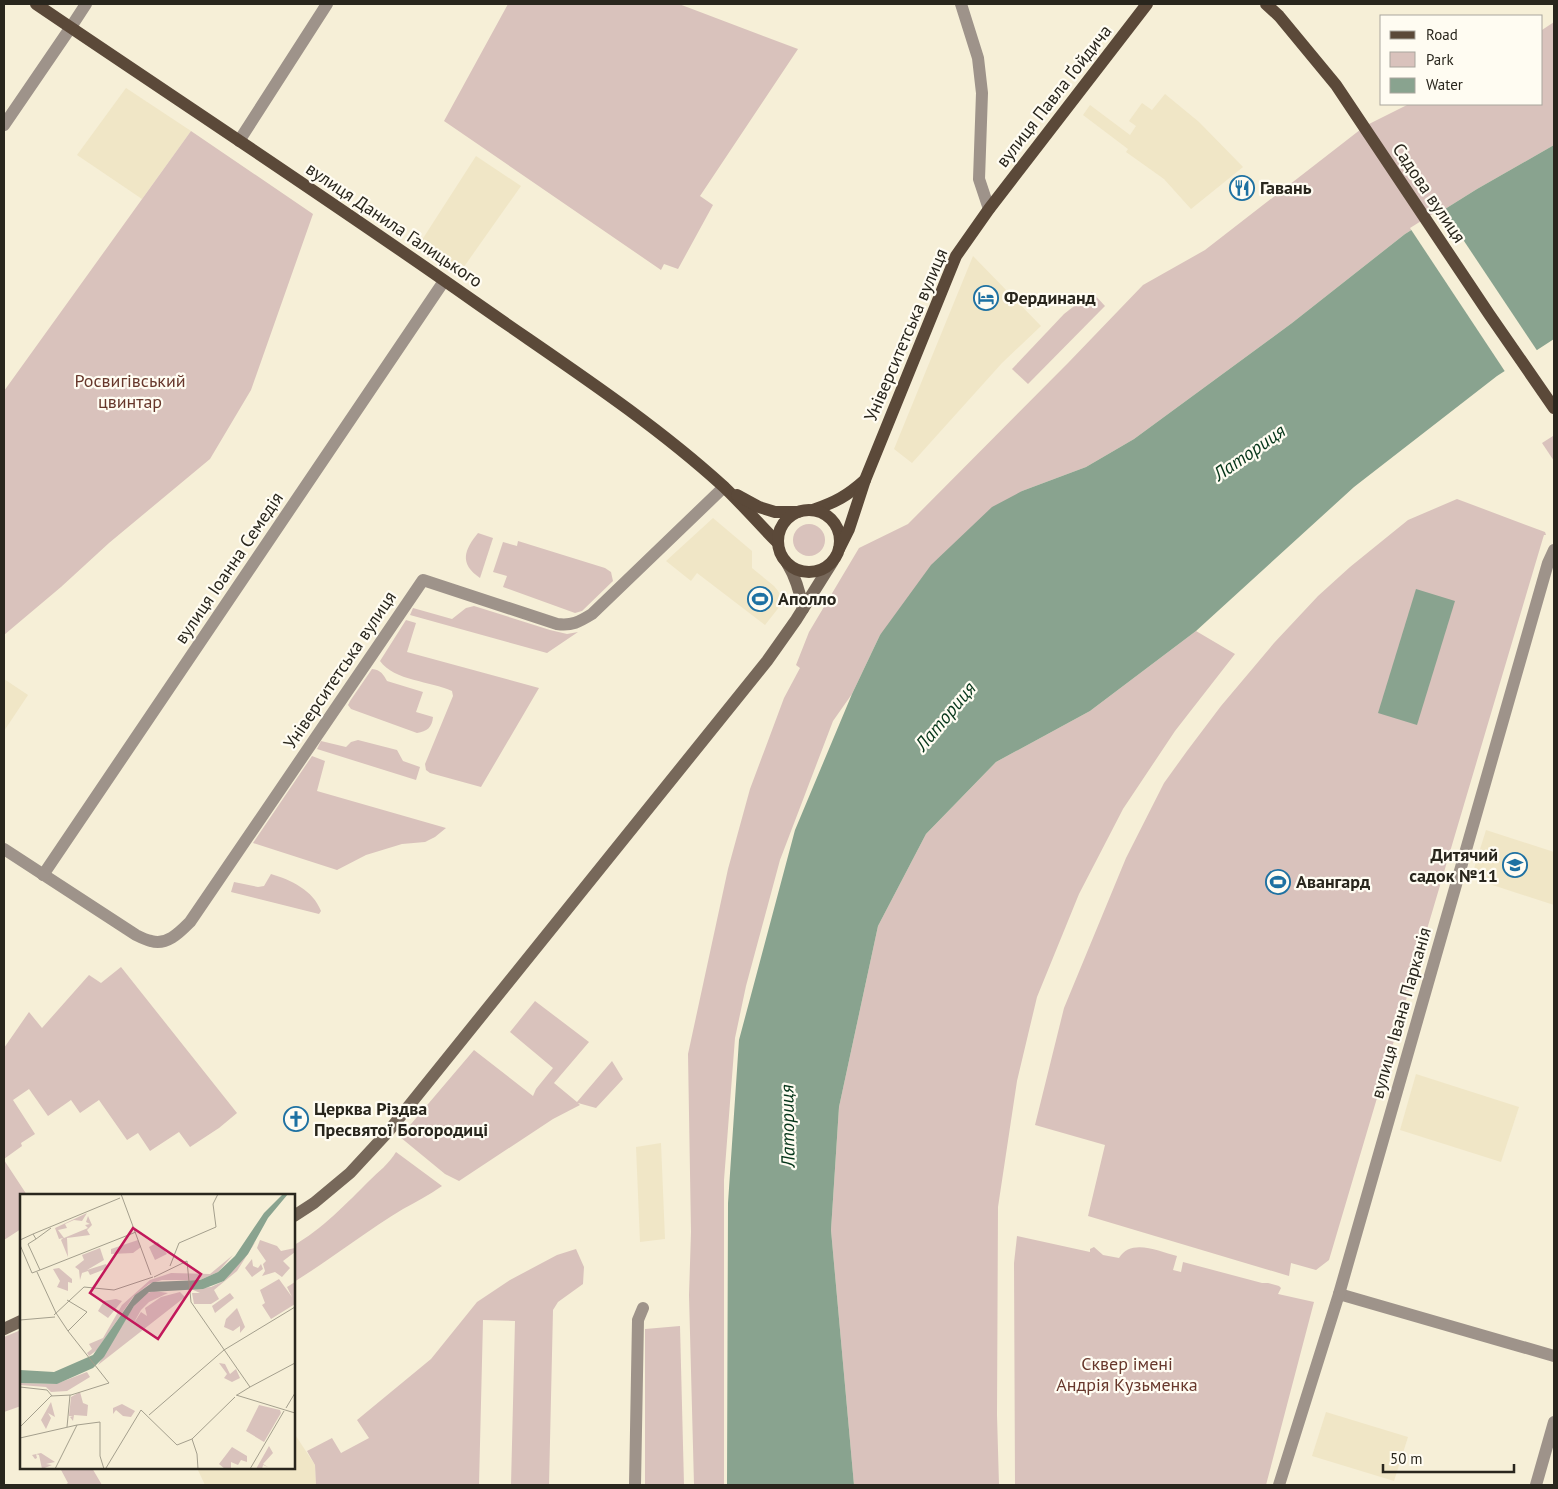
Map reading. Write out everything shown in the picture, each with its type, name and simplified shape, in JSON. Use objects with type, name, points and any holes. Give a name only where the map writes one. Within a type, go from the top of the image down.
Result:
[{"type":"main road","name":"вулиця Данила Галицького","points":[[36,4],[444,280],[601,390],[659,433],[724,487],[777,542]]},
{"type":"main road","name":"вулиця Павла Ґойдича","points":[[989,209],[1147,4]]},
{"type":"main road","name":"Садова вулиця","points":[[1266,4],[1279,16],[1336,84],[1554,408]]},
{"type":"main road","name":"Університетська вулиця","points":[[295,1215],[314,1203],[350,1173],[387,1133],[767,660],[803,608],[836,555],[849,529],[865,480],[956,256],[989,209]]},
{"type":"main road","name":"Університетська вулиця","points":[[807,511],[832,503],[849,494],[865,480]]},
{"type":"main road","name":"вулиця Данила Галицького","points":[[724,487],[760,507],[775,512],[807,511]]},
{"type":"main road","points":[[787,564],[805,572],[816,572],[825,568],[836,555],[840,539],[837,529],[831,520],[823,514],[807,511],[791,516],[783,523],[779,532],[777,542],[779,553],[795,577],[803,608]]},
{"type":"main road","points":[[4,1329],[20,1321]]},
{"type":"street","points":[[4,125],[86,4]]},
{"type":"street","points":[[238,141],[327,4]]},
{"type":"street","points":[[961,4],[978,58],[982,93],[979,179],[989,209]]},
{"type":"street","name":"вулиця Іоанна Семедія","points":[[43,875],[444,280]]},
{"type":"street","name":"Університетська вулиця","points":[[4,849],[136,935],[152,942],[166,941],[179,933],[190,922],[423,580],[557,624],[568,625],[592,614],[724,487]]},
{"type":"street","name":"вулиця Івана Парканія","points":[[1279,1485],[1339,1294],[1548,563],[1554,550]]},
{"type":"street","points":[[1339,1294],[1554,1356]]},
{"type":"street","points":[[635,1485],[638,1320],[643,1308]]},
{"type":"street","points":[[1536,1485],[1554,1422]]},
{"type":"shaded area","points":[[126,88],[191,131],[142,199],[77,155]]},
{"type":"shaded area","points":[[1165,94],[1199,122],[1243,167],[1191,209],[1164,179],[1126,152],[1128,149],[1083,115],[1090,105],[1130,135],[1136,126],[1129,121],[1142,103],[1152,110]]},
{"type":"shaded area","points":[[476,156],[521,186],[461,271],[420,243]]},
{"type":"shaded area","points":[[973,256],[1041,326],[1002,363],[912,463],[894,449]]},
{"type":"shaded area","points":[[713,518],[752,551],[752,568],[774,586],[781,596],[780,606],[765,625],[697,573],[691,581],[666,561]]},
{"type":"shaded area","points":[[4,679],[28,695],[4,731]]},
{"type":"shaded area","name":"Дитячий садок №11","points":[[1486,830],[1554,852],[1554,905],[1471,878]]},
{"type":"shaded area","points":[[1416,1074],[1519,1107],[1501,1162],[1400,1130]]},
{"type":"shaded area","points":[[661,1143],[665,1239],[640,1242],[636,1147]]},
{"type":"shaded area","points":[[1326,1412],[1408,1437],[1394,1481],[1312,1456]]},
{"type":"shaded area","points":[[295,1435],[315,1465],[316,1485],[205,1485],[197,1469],[295,1469]]},
{"type":"green space","points":[[508,4],[679,4],[798,49],[700,196],[713,205],[678,269],[664,264],[661,270],[444,121]]},
{"type":"green space","points":[[1554,22],[1554,145],[1477,189],[1405,234],[1292,323],[1134,439],[1086,467],[1022,491],[880,635],[852,694],[833,721],[780,860],[746,986],[735,1038],[724,1180],[724,1485],[694,1485],[689,1295],[691,1232],[688,1054],[728,869],[750,789],[784,698],[800,668],[796,665],[809,632],[859,548],[908,524],[1143,285],[1205,250],[1365,126],[1407,105],[1543,105],[1543,29]]},
{"type":"green space","name":"Росвигівський цвинтар","points":[[191,131],[313,214],[251,390],[210,459],[109,543],[4,635],[4,391]]},
{"type":"green space","points":[[1092,292],[1105,306],[1028,384],[1012,369],[1064,314]]},
{"type":"green space","points":[[1553,436],[1554,438],[1554,461],[1542,443]]},
{"type":"green space","name":"Авангард","points":[[1457,499],[1545,532],[1546,535],[1543,538],[1329,1260],[1316,1270],[1291,1263],[1289,1276],[1088,1216],[1105,1145],[1035,1125],[1064,1008],[1126,858],[1164,783],[1221,706],[1274,643],[1318,596],[1350,567],[1408,520]]},
{"type":"green space","points":[[809,524],[815,525],[820,529],[824,534],[824,546],[820,551],[815,555],[809,556],[803,555],[798,551],[794,546],[793,540],[794,534],[798,529],[803,525]]},
{"type":"green space","points":[[478,533],[493,538],[480,578],[473,573],[466,562],[469,545]]},
{"type":"green space","points":[[518,541],[605,568],[611,572],[613,581],[582,611],[575,613],[503,587],[507,576],[493,572],[503,542],[517,546]]},
{"type":"green space","points":[[474,606],[550,630],[567,634],[578,632],[547,653],[410,615],[413,608],[452,619],[466,608]]},
{"type":"green space","points":[[406,620],[416,623],[407,652],[539,688],[481,787],[430,773],[426,770],[425,764],[453,696],[452,691],[394,673],[380,661]]},
{"type":"green space","points":[[1196,631],[1235,654],[1175,731],[1123,809],[1079,894],[1037,997],[1017,1081],[998,1207],[997,1415],[999,1485],[854,1485],[831,1230],[839,1107],[878,926],[926,834],[996,762],[1090,711]]},
{"type":"green space","points":[[372,669],[378,670],[387,681],[423,692],[416,712],[433,717],[428,728],[417,733],[351,709],[348,705],[350,701]]},
{"type":"green space","points":[[358,740],[397,750],[403,761],[420,767],[416,780],[317,749],[321,741],[346,747],[351,742]]},
{"type":"green space","points":[[312,756],[325,761],[317,791],[446,828],[425,842],[402,844],[366,855],[337,870],[253,843]]},
{"type":"green space","points":[[271,874],[294,883],[313,897],[321,911],[319,914],[231,892],[234,882],[258,887],[264,886]]},
{"type":"green space","points":[[121,967],[237,1113],[219,1128],[190,1147],[179,1132],[150,1151],[138,1133],[127,1140],[99,1100],[80,1113],[71,1100],[48,1116],[29,1089],[13,1100],[35,1134],[21,1143],[22,1146],[4,1159],[4,1048],[29,1012],[42,1028],[89,975],[101,983]]},
{"type":"green space","points":[[535,1001],[589,1042],[554,1083],[577,1102],[612,1061],[623,1079],[596,1108],[578,1103],[580,1105],[553,1119],[459,1181],[445,1174],[400,1137],[474,1050],[533,1096],[536,1089],[553,1068],[510,1032]]},
{"type":"green space","points":[[396,1152],[442,1186],[389,1218],[295,1281],[295,1244],[333,1216]]},
{"type":"green space","points":[[4,1160],[26,1194],[20,1194],[20,1230],[4,1240]]},
{"type":"green space","name":"Сквер імені Андрія Кузьменка","points":[[1017,1236],[1090,1252],[1090,1249],[1094,1247],[1103,1255],[1119,1258],[1130,1249],[1138,1247],[1153,1249],[1177,1256],[1173,1270],[1181,1272],[1183,1262],[1279,1286],[1281,1288],[1278,1294],[1314,1302],[1266,1485],[1015,1485],[1014,1263]]},
{"type":"green space","points":[[576,1249],[584,1267],[583,1284],[558,1302],[553,1310],[549,1485],[511,1485],[515,1321],[483,1320],[479,1485],[316,1485],[315,1465],[307,1451],[332,1438],[341,1453],[369,1438],[357,1420],[431,1359],[477,1302],[510,1280],[557,1255]]},
{"type":"green space","points":[[680,1326],[684,1485],[645,1485],[645,1329]]},
{"type":"green space","points":[[20,1330],[20,1406],[4,1412],[4,1337]]},
{"type":"green space","points":[[61,1469],[93,1469],[102,1485],[65,1485],[68,1483]]},
{"type":"water","name":"Латориця","points":[[1554,145],[1554,339],[1497,376],[1354,487],[1196,631],[1090,711],[996,762],[926,834],[878,926],[839,1107],[831,1230],[854,1485],[727,1485],[728,1203],[739,1040],[795,830],[852,694],[880,635],[931,565],[992,507],[1022,491],[1086,467],[1134,439],[1292,323],[1405,234],[1477,189]]},
{"type":"water","points":[[1416,589],[1455,601],[1417,725],[1378,713]]},
{"type":"pier","points":[[1442,208],[1538,352],[1506,373],[1410,228]]},
{"type":"place","name":"Гавань","points":[[1242,188]]},
{"type":"place","name":"Фердинанд","points":[[986,298]]},
{"type":"place","name":"Аполло","points":[[760,599]]},
{"type":"place","name":"Дитячий садок №11","points":[[1515,865]]},
{"type":"place","name":"Авангард","points":[[1278,882]]},
{"type":"place","name":"Церква Різдва Пресвятої Богородиці","points":[[296,1119]]}]
